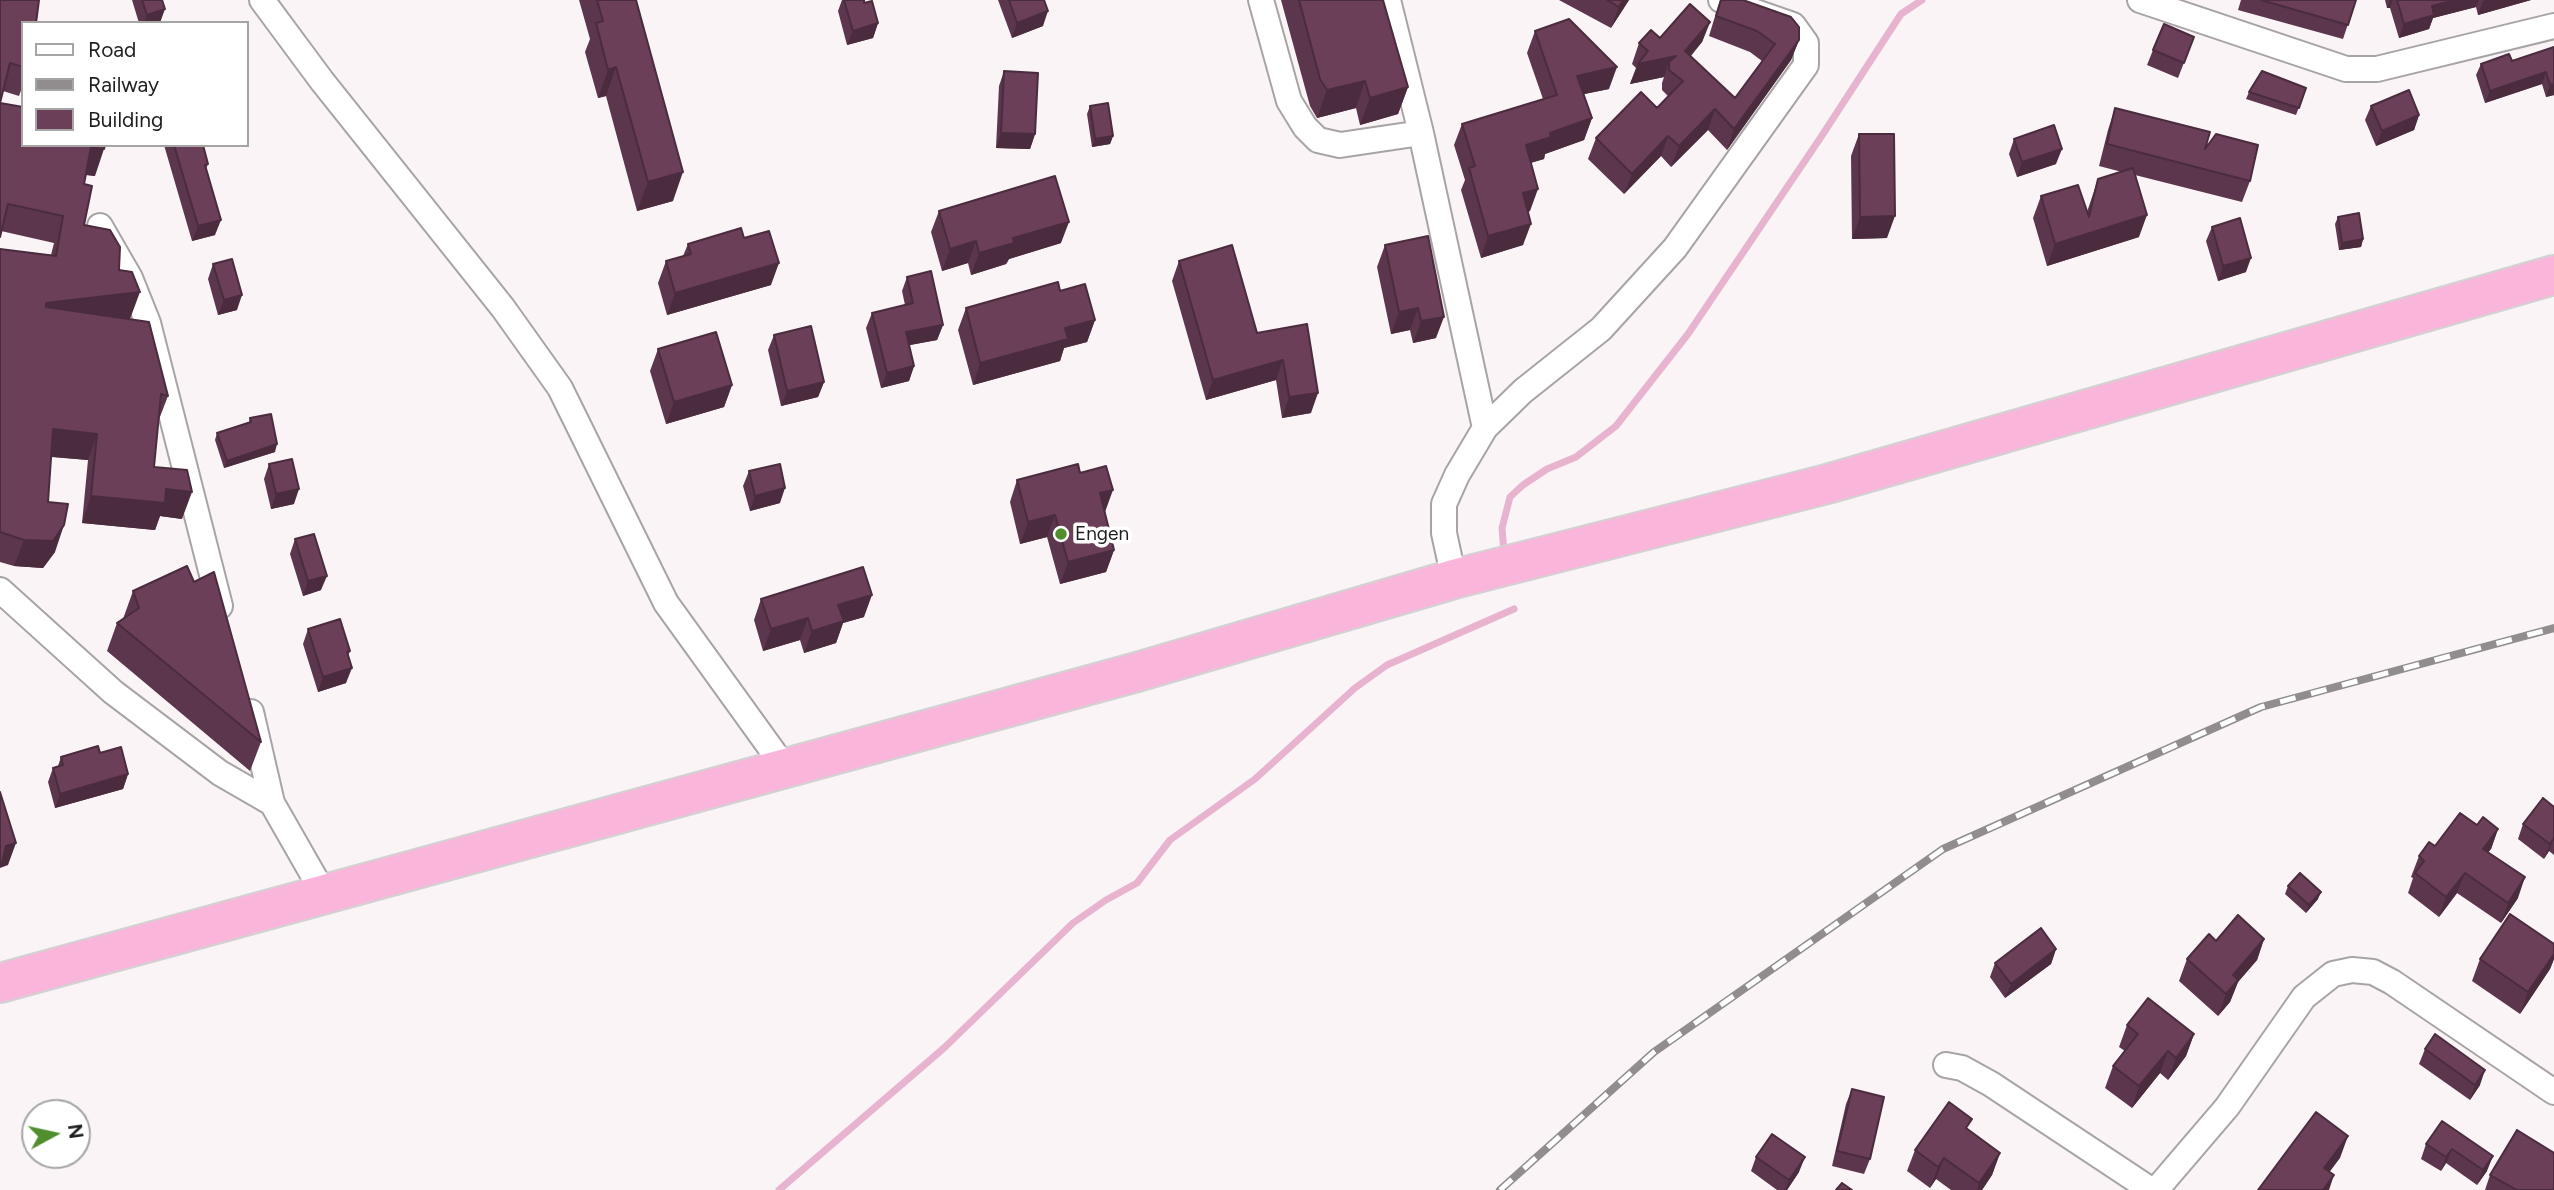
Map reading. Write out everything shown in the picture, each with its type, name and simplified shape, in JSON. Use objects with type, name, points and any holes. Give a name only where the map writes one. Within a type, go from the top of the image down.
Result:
[{"type":"highway","points":[[0,983],[1137,672],[1454,579],[1827,484],[2554,275]]},
{"type":"street","points":[[262,0],[322,81],[503,308],[560,388],[666,603],[785,768]]},
{"type":"street","points":[[1261,0],[1289,101],[1305,127],[1318,140],[1340,145],[1420,133]]},
{"type":"street","points":[[1388,0],[1485,428]]},
{"type":"street","points":[[1454,579],[1444,533],[1444,505],[1457,475],[1485,428],[1523,391],[1601,329],[1675,248],[1807,65],[1806,43],[1793,25],[1721,0]]},
{"type":"street","points":[[2140,0],[2346,69],[2377,69],[2554,26]]},
{"type":"street","points":[[100,226],[130,278],[148,323],[227,629]]},
{"type":"street","points":[[0,590],[113,692],[220,773],[272,803]]},
{"type":"street","points":[[245,693],[260,744],[272,803],[324,894]]},
{"type":"street","points":[[1946,1065],[1962,1068],[1991,1084],[2153,1190],[2227,1107],[2304,997],[2333,974],[2352,970],[2373,972],[2554,1092]]},
{"type":"building","points":[[0,0],[39,0],[36,21],[21,21],[21,66],[10,63],[0,103]]},
{"type":"building","points":[[142,0],[162,0],[165,9],[147,15]]},
{"type":"building","points":[[597,0],[636,0],[683,172],[648,182],[616,67],[608,70],[596,23],[603,21]]},
{"type":"building","points":[[844,0],[864,0],[864,3],[872,1],[878,23],[853,31]]},
{"type":"building","points":[[1009,0],[1044,0],[1048,11],[1017,23]]},
{"type":"building","points":[[1299,0],[1383,0],[1408,87],[1370,98],[1365,81],[1327,90],[1320,79]]},
{"type":"building","points":[[1607,0],[1623,0],[1619,7]]},
{"type":"building","points":[[1721,0],[1743,0],[1791,17],[1799,27],[1799,40],[1734,129],[1715,109],[1679,146],[1668,136],[1632,174],[1596,138],[1641,92],[1657,108],[1683,81],[1669,70],[1669,62],[1676,56],[1638,64],[1648,51],[1639,43],[1651,30],[1660,38],[1690,4],[1710,22],[1685,51],[1735,98],[1775,44],[1757,31],[1716,16]]},
{"type":"building","points":[[2261,0],[2356,0],[2348,25]]},
{"type":"building","points":[[2397,0],[2455,0],[2432,6],[2434,15],[2404,24]]},
{"type":"building","points":[[1569,19],[1617,67],[1577,76],[1592,118],[1526,145],[1538,189],[1523,193],[1531,224],[1488,236],[1469,168],[1475,166],[1462,124],[1557,95],[1535,31]]},
{"type":"building","points":[[2164,24],[2194,37],[2184,63],[2153,50]]},
{"type":"building","points":[[2554,47],[2554,84],[2550,85],[2546,72],[2490,91],[2481,64],[2509,54],[2512,61]]},
{"type":"building","points":[[1004,71],[1038,73],[1035,134],[1001,133]]},
{"type":"building","points":[[2262,71],[2306,88],[2299,108],[2249,92]]},
{"type":"building","points":[[2409,90],[2419,115],[2382,131],[2371,106]]},
{"type":"building","points":[[0,103],[21,107],[21,147],[91,147],[84,184],[92,186],[84,225],[110,230],[120,247],[119,270],[132,272],[140,292],[46,303],[46,307],[149,322],[168,396],[161,394],[154,467],[187,470],[192,492],[166,489],[165,503],[91,496],[97,434],[53,429],[48,502],[68,504],[64,525],[53,541],[24,540],[0,532],[0,249],[56,256],[63,216],[8,204],[0,237]]},
{"type":"building","points":[[1108,103],[1113,136],[1095,139],[1090,106]]},
{"type":"building","points":[[2115,108],[2210,132],[2205,149],[2216,134],[2258,145],[2250,181],[2107,144]]},
{"type":"building","points":[[2054,125],[2062,149],[2022,162],[2014,139]]},
{"type":"building","points":[[1859,134],[1894,134],[1895,216],[1860,217]]},
{"type":"building","points":[[175,147],[204,147],[208,164],[205,165],[221,220],[198,226]]},
{"type":"building","points":[[2133,168],[2147,215],[2055,244],[2041,196],[2078,185],[2089,217],[2098,179]]},
{"type":"building","points":[[1055,176],[1069,222],[1013,238],[1014,243],[979,253],[976,241],[950,249],[939,211]]},
{"type":"building","points":[[2359,213],[2363,239],[2342,243],[2338,217]]},
{"type":"building","points":[[2240,218],[2251,258],[2223,266],[2212,227]]},
{"type":"building","points":[[741,228],[744,238],[769,231],[779,263],[675,293],[666,261],[691,254],[688,244]]},
{"type":"building","points":[[1428,236],[1444,317],[1421,321],[1418,308],[1399,312],[1385,245]]},
{"type":"building","points":[[1232,245],[1257,333],[1307,324],[1318,393],[1289,397],[1283,360],[1213,380],[1179,261]]},
{"type":"building","points":[[232,259],[242,295],[224,300],[213,264]]},
{"type":"building","points":[[931,271],[943,325],[906,332],[914,366],[887,373],[872,313],[913,303],[907,277]]},
{"type":"building","points":[[1058,282],[1060,291],[1085,284],[1095,320],[1065,328],[1068,339],[980,363],[966,308]]},
{"type":"building","points":[[811,326],[824,382],[787,391],[774,335]]},
{"type":"building","points":[[716,332],[732,385],[674,402],[658,349]]},
{"type":"building","points":[[271,414],[277,444],[227,461],[217,433],[251,422],[250,418]]},
{"type":"building","points":[[292,459],[299,489],[276,494],[269,464]]},
{"type":"building","points":[[780,464],[785,488],[755,496],[749,471]]},
{"type":"building","points":[[1078,464],[1080,473],[1106,466],[1113,490],[1100,493],[1114,550],[1068,562],[1055,515],[1028,522],[1017,480]]},
{"type":"building","points":[[314,534],[327,576],[308,581],[295,539]]},
{"type":"building","points":[[187,566],[194,582],[214,572],[261,742],[117,623],[139,608],[133,591]]},
{"type":"building","points":[[863,567],[872,595],[838,605],[844,621],[812,631],[808,618],[771,629],[761,599]]},
{"type":"building","points":[[340,619],[350,651],[347,652],[352,668],[323,677],[308,629]]},
{"type":"building","points":[[98,746],[100,753],[121,747],[128,774],[60,794],[53,768],[63,765],[61,757]]},
{"type":"building","points":[[0,792],[16,843],[6,846],[2,863],[0,863]]},
{"type":"building","points":[[2543,798],[2554,807],[2554,838],[2550,844],[2523,824]]},
{"type":"building","points":[[2460,813],[2477,825],[2483,817],[2498,829],[2483,849],[2525,877],[2508,903],[2465,873],[2446,897],[2415,873],[2424,861],[2419,856],[2429,842],[2435,846]]},
{"type":"building","points":[[2300,873],[2321,892],[2309,905],[2288,886]]},
{"type":"building","points":[[2510,914],[2554,944],[2554,954],[2528,992],[2480,959]]},
{"type":"building","points":[[2238,915],[2264,939],[2233,975],[2238,980],[2226,994],[2187,959],[2209,934],[2216,941]]},
{"type":"building","points":[[2041,928],[2056,949],[2011,984],[1995,963]]},
{"type":"building","points":[[2148,998],[2194,1034],[2176,1058],[2168,1051],[2139,1086],[2113,1066],[2138,1034],[2127,1025]]},
{"type":"building","points":[[2435,1034],[2485,1070],[2475,1085],[2425,1049]]},
{"type":"building","points":[[1852,1089],[1884,1097],[1870,1159],[1837,1151]]},
{"type":"building","points":[[1949,1102],[1972,1119],[1966,1128],[2000,1153],[1979,1183],[1944,1158],[1938,1167],[1915,1150]]},
{"type":"building","points":[[2316,1112],[2348,1136],[2324,1168],[2334,1175],[2323,1190],[2258,1190]]},
{"type":"building","points":[[2442,1121],[2493,1156],[2483,1170],[2452,1149],[2446,1157],[2426,1144]]},
{"type":"building","points":[[2517,1130],[2554,1153],[2554,1190],[2517,1190],[2490,1175]]},
{"type":"building","points":[[1772,1134],[1805,1157],[1789,1180],[1756,1157]]},
{"type":"building","points":[[1842,1183],[1852,1190],[1836,1190]]},
{"type":"waterway","points":[[1504,553],[1502,528],[1510,497],[1547,469],[1576,457],[1616,426],[1688,334],[1901,14],[1922,0]]},
{"type":"waterway","points":[[779,1190],[944,1048],[1073,923],[1137,883],[1170,840],[1255,779],[1355,688],[1387,665],[1514,609]]},
{"type":"railway","points":[[1500,1190],[1654,1052],[1943,849],[2261,707],[2554,628]]},
{"type":"place","name":"Engen","points":[[1061,534]]}]
